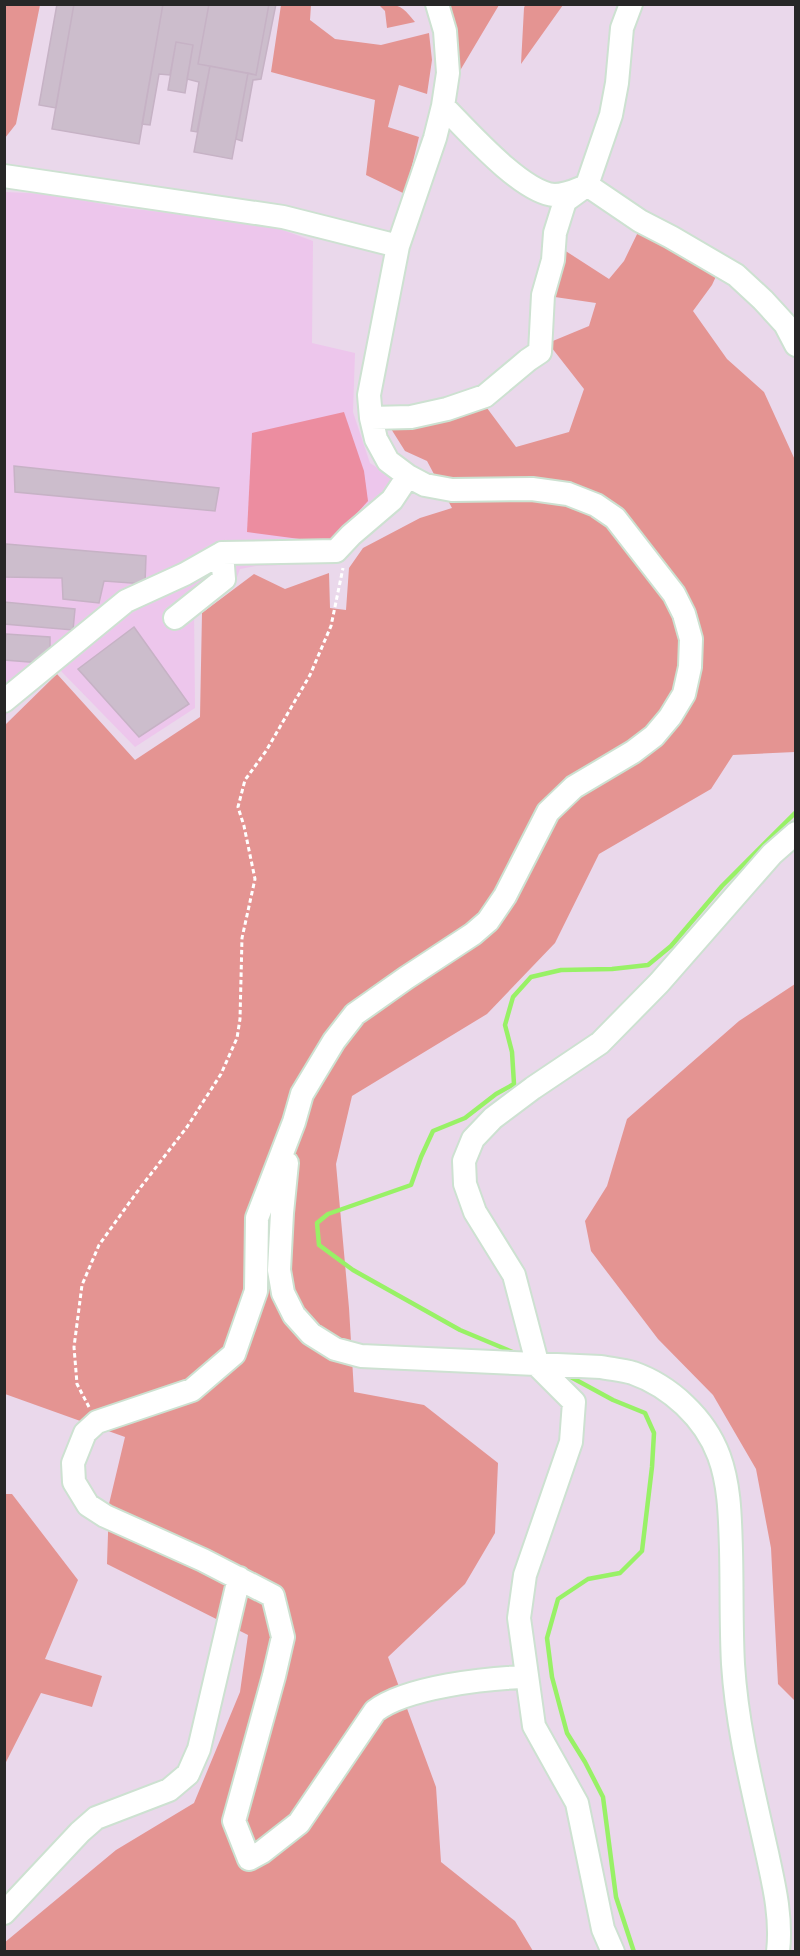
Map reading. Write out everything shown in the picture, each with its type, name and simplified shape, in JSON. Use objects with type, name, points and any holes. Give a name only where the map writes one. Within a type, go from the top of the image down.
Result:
[{"type":"street","points":[[437,4],[445,32],[447,73],[443,106],[435,138],[398,246],[369,395],[376,439],[388,461],[425,485],[452,490],[532,489],[568,494],[596,505],[615,518],[674,594],[684,614],[691,639],[690,667],[684,694],[670,717],[654,736],[633,752],[574,787],[548,812],[505,896],[488,921],[473,934],[356,1014],[334,1041],[302,1094],[294,1122],[257,1218],[256,1291],[234,1354],[192,1390],[97,1422],[86,1433],[73,1463],[74,1482],[88,1505],[105,1516],[203,1560],[273,1596],[283,1637],[234,1821],[249,1859],[262,1852],[299,1823],[375,1711],[386,1703],[419,1691],[505,1678],[527,1677]]},
{"type":"street","points":[[371,418],[411,417],[447,409],[485,396],[540,352],[543,295],[553,260],[555,233],[565,201],[587,185],[611,115],[617,83],[622,28],[631,4]]},
{"type":"street","points":[[443,106],[530,187],[555,195],[571,192],[587,185]]},
{"type":"street","points":[[4,176],[283,217],[398,246]]},
{"type":"street","points":[[587,185],[640,221],[736,275],[790,325],[795,345]]},
{"type":"street","points":[[4,701],[126,601],[230,553],[336,551],[392,501],[408,476]]},
{"type":"street","points":[[175,618],[224,579],[230,553]]},
{"type":"street","points":[[613,1952],[603,1929],[577,1803],[534,1726],[519,1618],[525,1575],[570,1442],[574,1402],[538,1366],[514,1275],[475,1212],[465,1184],[464,1161],[473,1138],[493,1118],[600,1043],[659,982],[772,854],[795,833]]},
{"type":"street","points":[[294,1122],[286,1167],[279,1270],[284,1293],[294,1315],[310,1334],[334,1349],[361,1356],[538,1366],[601,1367],[631,1372],[656,1384],[682,1402],[703,1428],[718,1454],[726,1481],[730,1524],[736,1699],[777,1900],[780,1937],[778,1952]]},
{"type":"street","points":[[4,1913],[96,1818],[169,1790],[188,1774],[200,1749],[239,1578]]},
{"type":"path","points":[[97,1422],[77,1384],[74,1347],[82,1285],[99,1245],[187,1127],[221,1074],[237,1038],[240,1019],[242,938],[255,879],[238,807],[245,780],[266,751],[310,675],[331,626],[343,567]]},
{"type":"shaded area","points":[[5,4],[40,5],[16,124],[5,138]]},
{"type":"shaded area","points":[[281,5],[311,5],[310,20],[335,39],[381,45],[429,33],[432,60],[427,94],[399,85],[388,127],[419,137],[405,194],[366,175],[375,100],[271,72]]},
{"type":"shaded area","points":[[379,5],[400,7],[415,22],[387,28],[385,11]]},
{"type":"shaded area","points":[[450,5],[499,5],[458,74]]},
{"type":"shaded area","points":[[525,5],[563,5],[521,64],[524,8]]},
{"type":"shaded area","points":[[4,192],[51,194],[124,208],[261,222],[313,241],[312,343],[355,353],[353,412],[370,463],[414,492],[375,530],[336,563],[256,566],[240,569],[236,580],[194,608],[195,708],[135,747],[58,668],[5,716]]},
{"type":"shaded area","points":[[640,228],[718,272],[712,285],[693,311],[727,359],[764,392],[795,460],[795,752],[733,755],[711,789],[599,854],[555,943],[487,1014],[352,1096],[336,1164],[354,1392],[424,1405],[498,1463],[495,1533],[465,1584],[388,1657],[436,1787],[441,1862],[515,1921],[533,1951],[5,1952],[4,1943],[116,1850],[194,1803],[240,1692],[248,1635],[107,1564],[109,1504],[125,1437],[5,1394],[5,725],[57,674],[135,760],[200,717],[202,613],[254,574],[285,589],[329,573],[330,608],[346,610],[349,568],[363,548],[420,518],[452,508],[427,461],[405,451],[388,424],[484,404],[516,447],[569,432],[584,389],[548,343],[589,326],[596,303],[548,296],[561,248],[609,279],[624,261]]},
{"type":"shaded area","points":[[344,412],[364,471],[368,501],[330,543],[247,532],[252,433]]},
{"type":"shaded area","points":[[795,984],[795,1701],[778,1684],[771,1548],[756,1469],[713,1395],[658,1339],[591,1251],[585,1221],[607,1186],[627,1119],[739,1021]]},
{"type":"shaded area","points":[[5,1494],[12,1494],[78,1580],[45,1659],[102,1676],[92,1707],[41,1693],[5,1764]]},
{"type":"building","points":[[57,4],[74,4],[56,108],[39,105]]},
{"type":"building","points":[[74,4],[163,4],[139,144],[52,129]]},
{"type":"building","points":[[163,4],[209,4],[198,64],[210,66],[197,132],[191,131],[199,82],[187,79],[193,45],[176,42],[170,75],[159,74],[150,125],[142,124]]},
{"type":"building","points":[[209,4],[269,4],[256,75],[198,64]]},
{"type":"building","points":[[269,4],[276,4],[261,79],[253,80],[242,141],[236,139],[248,73],[256,75]]},
{"type":"building","points":[[176,42],[193,45],[185,93],[168,90]]},
{"type":"building","points":[[210,66],[248,73],[232,159],[194,152]]},
{"type":"building","points":[[14,466],[219,488],[215,511],[15,492]]},
{"type":"building","points":[[6,544],[146,556],[145,584],[104,581],[99,603],[63,599],[62,578],[4,577]]},
{"type":"building","points":[[4,602],[75,609],[73,630],[4,624]]},
{"type":"building","points":[[134,627],[189,704],[139,737],[78,669]]},
{"type":"building","points":[[6,634],[50,637],[50,659],[42,663],[4,660]]},
{"type":"waterway","points":[[515,1353],[460,1330],[353,1270],[319,1245],[317,1223],[328,1214],[411,1185],[433,1131],[465,1118],[496,1094],[514,1084],[512,1052],[505,1025],[513,997],[531,977],[561,970],[612,969],[648,965],[671,946],[722,886],[796,812]]},
{"type":"waterway","points":[[567,1375],[613,1400],[645,1413],[654,1433],[642,1551],[620,1573],[588,1579],[558,1599],[547,1638],[552,1677],[567,1733],[603,1797],[616,1897],[634,1952]]}]
